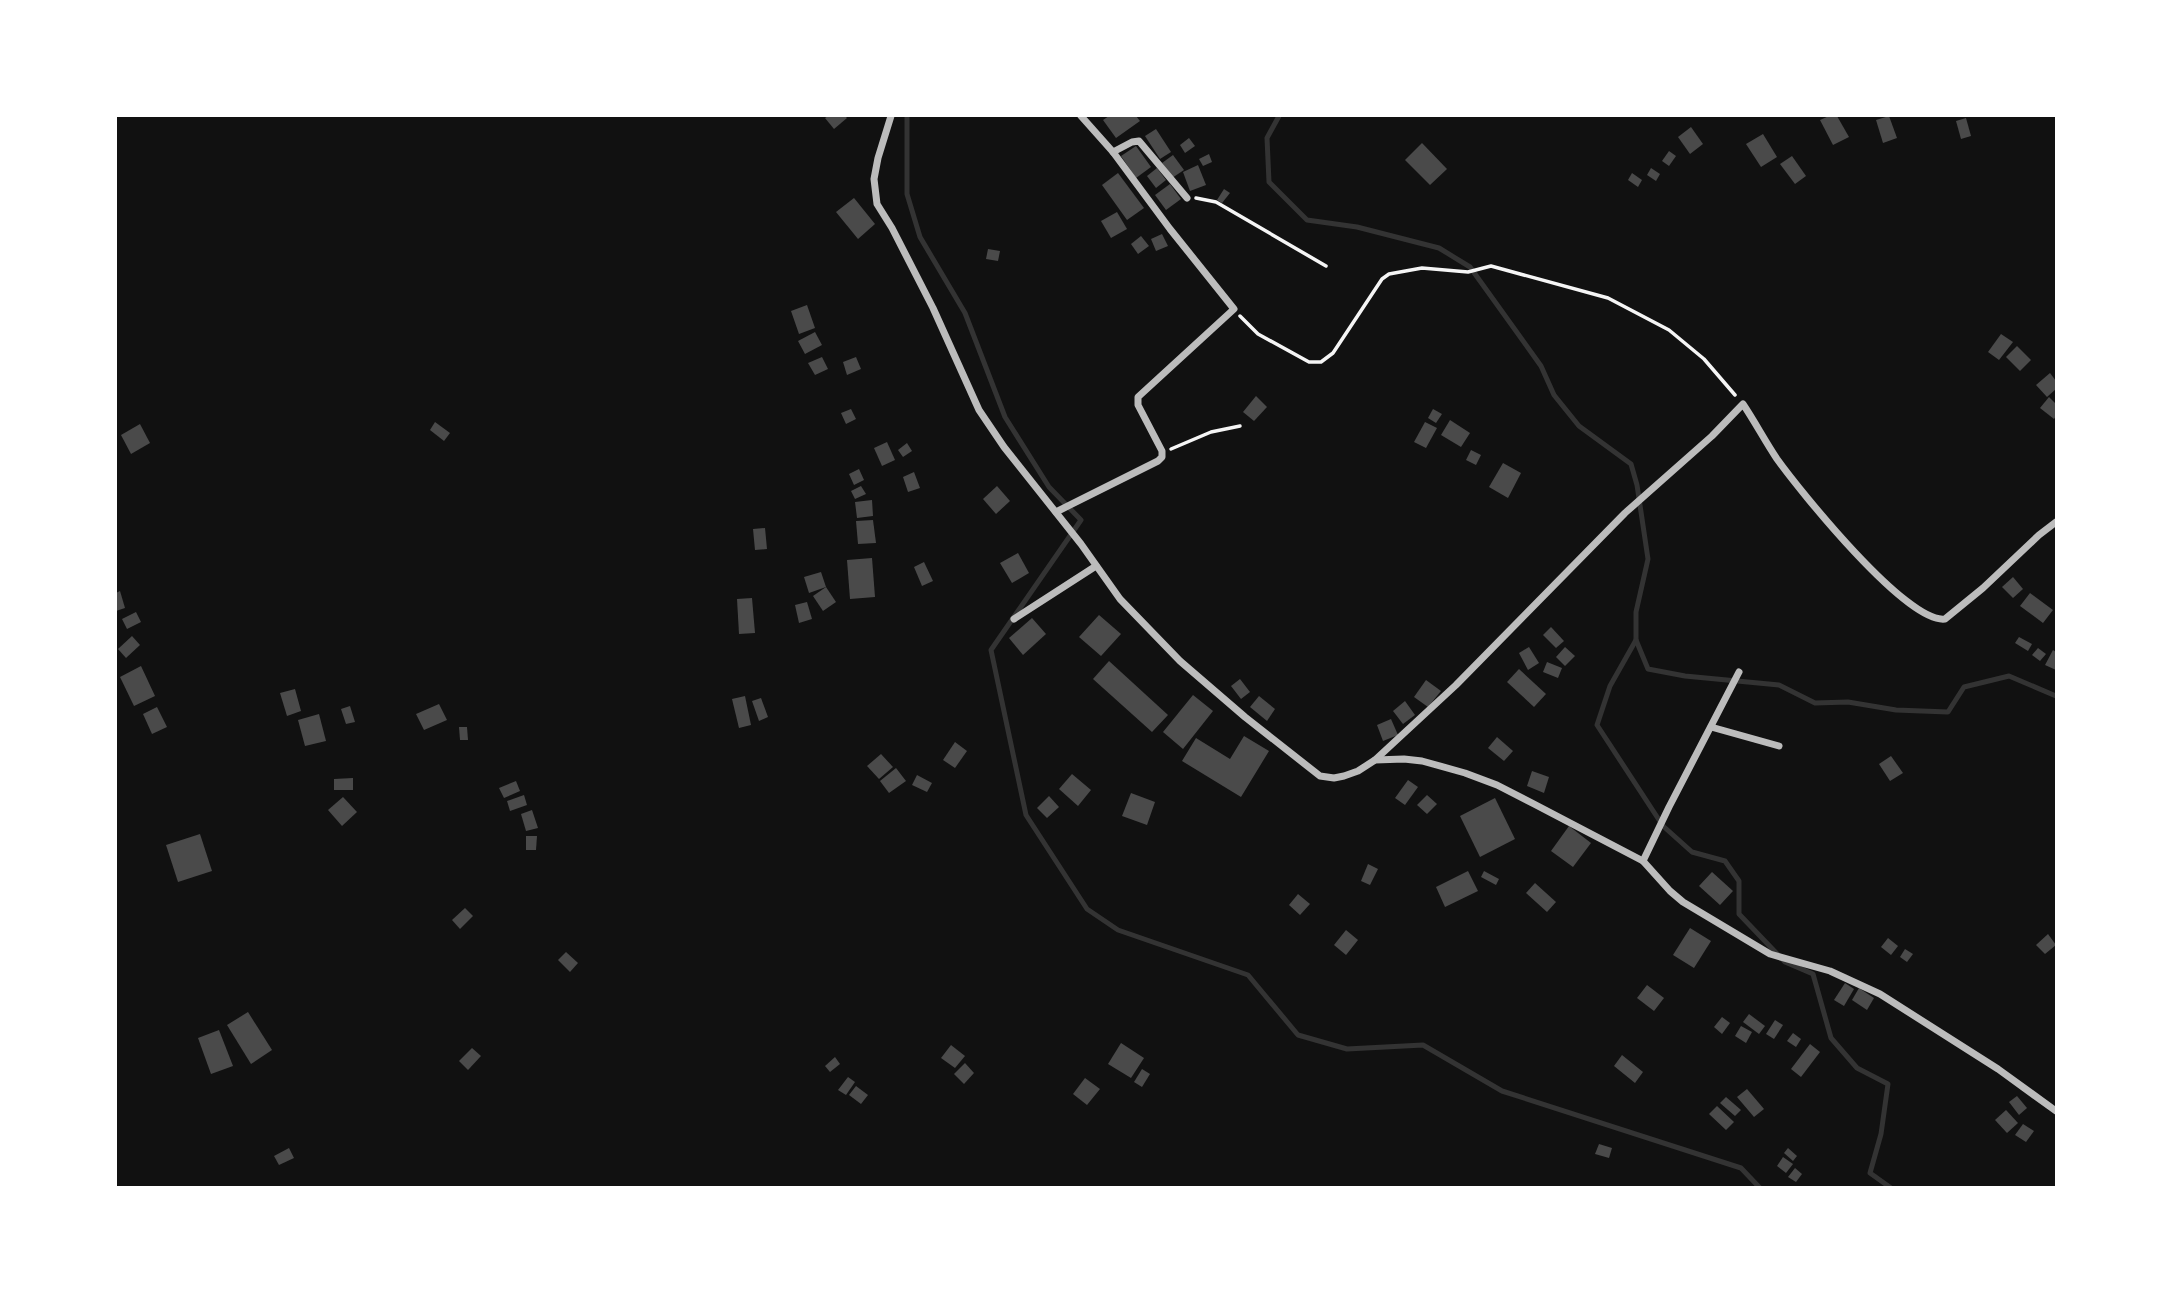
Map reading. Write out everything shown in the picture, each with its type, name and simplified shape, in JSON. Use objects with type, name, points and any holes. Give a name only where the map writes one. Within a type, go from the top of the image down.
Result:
[{"type":"street","points":[[891,116],[874,179],[877,204],[933,307],[979,410],[1004,447],[1060,510],[1061,520],[1119,598],[1181,662],[1244,717],[1320,776],[1345,776],[1375,760],[1456,685],[1625,513],[1712,436],[1743,404],[1778,459],[1859,559],[1904,599],[1934,619],[1945,619],[2056,522]]},
{"type":"street","points":[[1060,510],[1162,457],[1162,451],[1138,405],[1138,397],[1234,309],[1113,152],[1081,116]]},
{"type":"street","points":[[1113,152],[1139,141],[1187,198]]},
{"type":"street","points":[[1014,619],[1096,566]]},
{"type":"street","points":[[1643,861],[1739,672]]},
{"type":"street","points":[[1711,726],[1779,746]]},
{"type":"street","points":[[1375,760],[1422,761],[1465,773],[1509,791],[1643,861],[1683,902],[1770,954],[1830,971],[1880,994],[1998,1069],[2056,1111]]},
{"type":"path","points":[[1187,198],[1201,197],[1216,202],[1326,266]]},
{"type":"path","points":[[1234,309],[1258,334],[1309,362],[1321,362],[1333,353],[1382,279],[1389,274],[1422,268],[1468,272],[1491,266],[1608,298],[1669,330],[1704,359],[1743,404]]},
{"type":"path","points":[[1162,451],[1178,448],[1211,432],[1240,426]]},
{"type":"building","points":[[1109,116],[1136,116],[1140,121],[1116,138],[1103,120]]},
{"type":"building","points":[[1837,116],[1849,137],[1833,145],[1820,120]]},
{"type":"building","points":[[1889,116],[1897,138],[1883,143],[1876,120]]},
{"type":"building","points":[[825,118],[847,118],[834,129]]},
{"type":"building","points":[[1966,118],[1971,136],[1961,139],[1956,121]]},
{"type":"building","points":[[1691,127],[1703,144],[1690,154],[1678,137]]},
{"type":"building","points":[[1156,129],[1171,152],[1160,159],[1145,136]]},
{"type":"building","points":[[1763,134],[1777,157],[1761,167],[1746,144]]},
{"type":"building","points":[[1189,138],[1195,146],[1185,153],[1180,145]]},
{"type":"building","points":[[1422,143],[1447,169],[1430,185],[1405,160]]},
{"type":"building","points":[[1136,146],[1151,167],[1136,178],[1121,156]]},
{"type":"building","points":[[1669,151],[1676,156],[1669,166],[1662,161]]},
{"type":"building","points":[[1209,154],[1212,162],[1203,166],[1199,159]]},
{"type":"building","points":[[1173,155],[1184,170],[1172,178],[1162,163]]},
{"type":"building","points":[[1792,156],[1806,176],[1795,184],[1780,164]]},
{"type":"building","points":[[1198,165],[1206,185],[1190,191],[1183,172]]},
{"type":"building","points":[[1157,168],[1166,180],[1156,188],[1147,176]]},
{"type":"building","points":[[1651,168],[1660,174],[1656,181],[1647,175]]},
{"type":"building","points":[[1118,173],[1144,208],[1127,220],[1102,185]]},
{"type":"building","points":[[1632,173],[1642,180],[1638,187],[1628,180]]},
{"type":"building","points":[[1170,184],[1181,199],[1166,210],[1155,195]]},
{"type":"building","points":[[1224,189],[1230,193],[1222,203],[1217,200]]},
{"type":"building","points":[[854,198],[875,224],[858,239],[836,212]]},
{"type":"building","points":[[1117,212],[1127,229],[1111,238],[1101,221]]},
{"type":"building","points":[[1162,234],[1168,246],[1156,251],[1151,239]]},
{"type":"building","points":[[1141,236],[1149,246],[1138,254],[1131,244]]},
{"type":"building","points":[[988,249],[1000,251],[998,261],[986,259]]},
{"type":"building","points":[[807,305],[815,328],[799,334],[791,311]]},
{"type":"building","points":[[815,332],[822,345],[805,354],[798,341]]},
{"type":"building","points":[[2001,334],[2013,342],[1999,360],[1988,352]]},
{"type":"building","points":[[2017,346],[2031,360],[2020,371],[2006,357]]},
{"type":"building","points":[[822,357],[828,369],[815,375],[808,363]]},
{"type":"building","points":[[856,357],[861,369],[847,375],[843,362]]},
{"type":"building","points":[[2050,373],[2056,381],[2056,389],[2047,397],[2036,385]]},
{"type":"building","points":[[1256,396],[1267,407],[1254,421],[1243,412]]},
{"type":"building","points":[[2049,397],[2056,404],[2054,419],[2040,408]]},
{"type":"building","points":[[851,409],[856,419],[846,424],[841,413]]},
{"type":"building","points":[[1433,409],[1442,414],[1436,423],[1428,418]]},
{"type":"building","points":[[1450,420],[1470,433],[1461,447],[1441,435]]},
{"type":"building","points":[[435,422],[450,433],[444,441],[430,430]]},
{"type":"building","points":[[1425,422],[1437,428],[1426,448],[1414,442]]},
{"type":"building","points":[[140,424],[150,443],[131,454],[121,435]]},
{"type":"building","points":[[887,442],[895,460],[882,466],[874,448]]},
{"type":"building","points":[[907,443],[912,451],[903,457],[898,450]]},
{"type":"building","points":[[1471,450],[1481,455],[1476,465],[1466,460]]},
{"type":"building","points":[[1503,463],[1521,473],[1508,498],[1489,487]]},
{"type":"building","points":[[859,469],[864,480],[854,485],[849,474]]},
{"type":"building","points":[[914,472],[920,488],[908,492],[903,477]]},
{"type":"building","points":[[861,486],[866,494],[855,499],[851,491]]},
{"type":"building","points":[[997,486],[1010,501],[996,514],[983,499]]},
{"type":"building","points":[[872,500],[873,516],[857,518],[855,502]]},
{"type":"building","points":[[873,520],[876,543],[858,544],[856,521]]},
{"type":"building","points":[[765,528],[767,549],[755,550],[753,529]]},
{"type":"building","points":[[1018,553],[1029,573],[1012,583],[1000,563]]},
{"type":"building","points":[[872,558],[875,597],[850,599],[847,560]]},
{"type":"building","points":[[924,562],[933,581],[922,586],[914,567]]},
{"type":"building","points":[[821,572],[826,587],[809,593],[804,577]]},
{"type":"building","points":[[2013,577],[2023,589],[2013,598],[2002,587]]},
{"type":"building","points":[[826,587],[836,602],[823,611],[813,596]]},
{"type":"building","points":[[120,591],[125,608],[116,611],[116,593]]},
{"type":"building","points":[[2030,593],[2053,610],[2043,623],[2020,606]]},
{"type":"building","points":[[752,598],[755,633],[739,634],[737,599]]},
{"type":"building","points":[[807,602],[812,619],[799,623],[795,605]]},
{"type":"building","points":[[136,612],[141,622],[127,629],[122,619]]},
{"type":"building","points":[[1099,615],[1121,634],[1101,656],[1079,637]]},
{"type":"building","points":[[1032,618],[1046,634],[1023,655],[1009,638]]},
{"type":"building","points":[[1551,627],[1564,641],[1556,648],[1543,635]]},
{"type":"building","points":[[132,636],[140,645],[126,658],[118,649]]},
{"type":"building","points":[[2019,637],[2032,644],[2028,651],[2015,643]]},
{"type":"building","points":[[1529,647],[1539,663],[1528,670],[1519,653]]},
{"type":"building","points":[[1565,647],[1575,656],[1565,666],[1556,657]]},
{"type":"building","points":[[2038,648],[2046,654],[2040,661],[2032,655]]},
{"type":"building","points":[[2053,650],[2056,652],[2056,670],[2045,665]]},
{"type":"building","points":[[1109,661],[1168,715],[1152,732],[1093,679]]},
{"type":"building","points":[[1547,662],[1562,668],[1558,678],[1543,672]]},
{"type":"building","points":[[141,666],[155,696],[134,706],[120,677]]},
{"type":"building","points":[[1519,669],[1546,694],[1534,707],[1507,682]]},
{"type":"building","points":[[1240,679],[1250,692],[1241,699],[1231,686]]},
{"type":"building","points":[[1426,680],[1441,691],[1428,707],[1414,697]]},
{"type":"building","points":[[295,689],[301,711],[287,716],[280,693]]},
{"type":"building","points":[[1193,695],[1213,711],[1183,749],[1163,732]]},
{"type":"building","points":[[745,696],[751,725],[739,728],[732,699]]},
{"type":"building","points":[[1259,696],[1275,709],[1267,721],[1250,707]]},
{"type":"building","points":[[761,698],[768,717],[759,721],[752,701]]},
{"type":"building","points":[[1405,701],[1415,715],[1403,724],[1393,711]]},
{"type":"building","points":[[439,704],[447,720],[424,730],[416,714]]},
{"type":"building","points":[[350,706],[355,722],[346,724],[341,709]]},
{"type":"building","points":[[157,707],[167,727],[152,734],[143,714]]},
{"type":"building","points":[[319,714],[326,741],[305,746],[298,720]]},
{"type":"building","points":[[1391,719],[1398,735],[1383,741],[1377,725]]},
{"type":"building","points":[[459,727],[467,727],[468,740],[460,740]]},
{"type":"building","points":[[1244,736],[1269,751],[1241,797],[1182,761],[1196,738],[1230,759]]},
{"type":"building","points":[[1497,737],[1513,751],[1504,761],[1488,748]]},
{"type":"building","points":[[955,742],[967,751],[955,768],[943,760]]},
{"type":"building","points":[[881,754],[893,767],[879,779],[867,766]]},
{"type":"building","points":[[1891,756],[1903,773],[1890,781],[1879,764]]},
{"type":"building","points":[[896,768],[906,781],[889,793],[880,781]]},
{"type":"building","points":[[1532,771],[1549,777],[1544,793],[1527,786]]},
{"type":"building","points":[[1072,774],[1091,790],[1078,806],[1059,789]]},
{"type":"building","points":[[917,775],[932,783],[927,792],[912,785]]},
{"type":"building","points":[[353,778],[353,790],[334,790],[334,779]]},
{"type":"building","points":[[1408,780],[1418,787],[1405,805],[1395,798]]},
{"type":"building","points":[[516,781],[520,791],[504,798],[499,788]]},
{"type":"building","points":[[1131,793],[1155,802],[1147,825],[1122,816]]},
{"type":"building","points":[[524,795],[527,805],[510,811],[507,801]]},
{"type":"building","points":[[1427,795],[1437,804],[1427,814],[1417,805]]},
{"type":"building","points":[[1049,796],[1059,807],[1047,818],[1037,808]]},
{"type":"building","points":[[343,797],[357,812],[342,826],[328,810]]},
{"type":"building","points":[[1495,798],[1515,839],[1480,857],[1460,816]]},
{"type":"building","points":[[532,810],[538,828],[526,831],[521,814]]},
{"type":"building","points":[[1569,826],[1591,843],[1573,867],[1551,851]]},
{"type":"building","points":[[200,834],[212,871],[178,882],[166,845]]},
{"type":"building","points":[[526,836],[537,836],[536,850],[526,850]]},
{"type":"building","points":[[1368,864],[1378,869],[1370,885],[1361,881]]},
{"type":"building","points":[[1468,871],[1478,891],[1445,907],[1436,887]]},
{"type":"building","points":[[1484,871],[1499,879],[1496,885],[1481,877]]},
{"type":"building","points":[[1712,872],[1733,891],[1720,905],[1699,886]]},
{"type":"building","points":[[1535,883],[1556,902],[1547,912],[1526,893]]},
{"type":"building","points":[[1298,894],[1310,904],[1300,915],[1289,905]]},
{"type":"building","points":[[465,908],[473,916],[460,929],[452,920]]},
{"type":"building","points":[[1690,928],[1711,941],[1694,968],[1673,955]]},
{"type":"building","points":[[1346,930],[1358,940],[1346,955],[1334,945]]},
{"type":"building","points":[[2048,934],[2056,945],[2045,954],[2036,945]]},
{"type":"building","points":[[1888,938],[1898,946],[1891,955],[1881,947]]},
{"type":"building","points":[[1905,949],[1913,954],[1907,962],[1900,957]]},
{"type":"building","points":[[566,952],[578,963],[570,972],[558,960]]},
{"type":"building","points":[[1845,983],[1854,989],[1844,1006],[1834,1000]]},
{"type":"building","points":[[1647,985],[1664,998],[1654,1011],[1637,998]]},
{"type":"building","points":[[1859,988],[1874,998],[1867,1010],[1852,1000]]},
{"type":"building","points":[[248,1012],[272,1050],[251,1064],[227,1025]]},
{"type":"building","points":[[1749,1014],[1765,1026],[1759,1034],[1743,1022]]},
{"type":"building","points":[[1722,1017],[1730,1023],[1722,1034],[1714,1027]]},
{"type":"building","points":[[1775,1020],[1783,1025],[1774,1039],[1766,1034]]},
{"type":"building","points":[[1741,1026],[1752,1032],[1746,1043],[1735,1036]]},
{"type":"building","points":[[219,1030],[233,1066],[211,1074],[198,1038]]},
{"type":"building","points":[[1793,1033],[1801,1039],[1796,1047],[1787,1041]]},
{"type":"building","points":[[1121,1043],[1144,1058],[1131,1078],[1108,1064]]},
{"type":"building","points":[[1810,1044],[1820,1052],[1801,1077],[1791,1069]]},
{"type":"building","points":[[951,1045],[965,1056],[955,1068],[941,1058]]},
{"type":"building","points":[[472,1048],[481,1056],[468,1070],[459,1061]]},
{"type":"building","points":[[1622,1055],[1643,1072],[1635,1083],[1614,1066]]},
{"type":"building","points":[[835,1057],[840,1064],[830,1072],[825,1066]]},
{"type":"building","points":[[965,1063],[974,1073],[964,1084],[954,1074]]},
{"type":"building","points":[[1142,1069],[1150,1074],[1142,1087],[1134,1082]]},
{"type":"building","points":[[848,1077],[855,1082],[846,1095],[838,1090]]},
{"type":"building","points":[[1085,1078],[1100,1089],[1087,1105],[1073,1094]]},
{"type":"building","points":[[856,1086],[868,1095],[861,1104],[849,1095]]},
{"type":"building","points":[[1747,1089],[1764,1109],[1754,1117],[1737,1097]]},
{"type":"building","points":[[2017,1096],[2027,1108],[2019,1115],[2009,1102]]},
{"type":"building","points":[[1726,1097],[1741,1110],[1735,1116],[1720,1103]]},
{"type":"building","points":[[1717,1106],[1734,1122],[1726,1130],[1709,1114]]},
{"type":"building","points":[[2006,1110],[2018,1123],[2007,1133],[1995,1120]]},
{"type":"building","points":[[2023,1124],[2034,1131],[2026,1142],[2015,1135]]},
{"type":"building","points":[[1599,1144],[1612,1148],[1609,1158],[1595,1154]]},
{"type":"building","points":[[289,1148],[294,1158],[279,1165],[274,1156]]},
{"type":"building","points":[[1788,1148],[1797,1156],[1793,1161],[1784,1153]]},
{"type":"building","points":[[1783,1157],[1793,1164],[1786,1173],[1777,1166]]},
{"type":"building","points":[[1795,1168],[1802,1174],[1796,1182],[1788,1177]]},
{"type":"waterway","points":[[907,116],[907,194],[920,237],[965,313],[1005,417],[1049,487],[1081,520],[991,650],[1026,815],[1087,909],[1118,930],[1248,975],[1298,1035],[1347,1049],[1423,1045],[1502,1091],[1741,1168],[1760,1188]]},
{"type":"waterway","points":[[1279,116],[1267,138],[1269,182],[1307,220],[1357,227],[1439,248],[1470,267],[1541,366],[1554,395],[1579,426],[1631,464],[1637,485],[1648,559],[1636,612],[1636,640],[1610,686],[1597,725],[1663,826],[1692,852],[1725,861],[1739,881],[1739,914],[1785,962],[1813,974],[1831,1038],[1857,1068],[1888,1084],[1881,1134],[1870,1173],[1891,1188]]},
{"type":"waterway","points":[[1636,640],[1648,669],[1685,676],[1779,685],[1815,703],[1848,702],[1896,710],[1948,712],[1964,687],[2009,676],[2056,696]]}]
